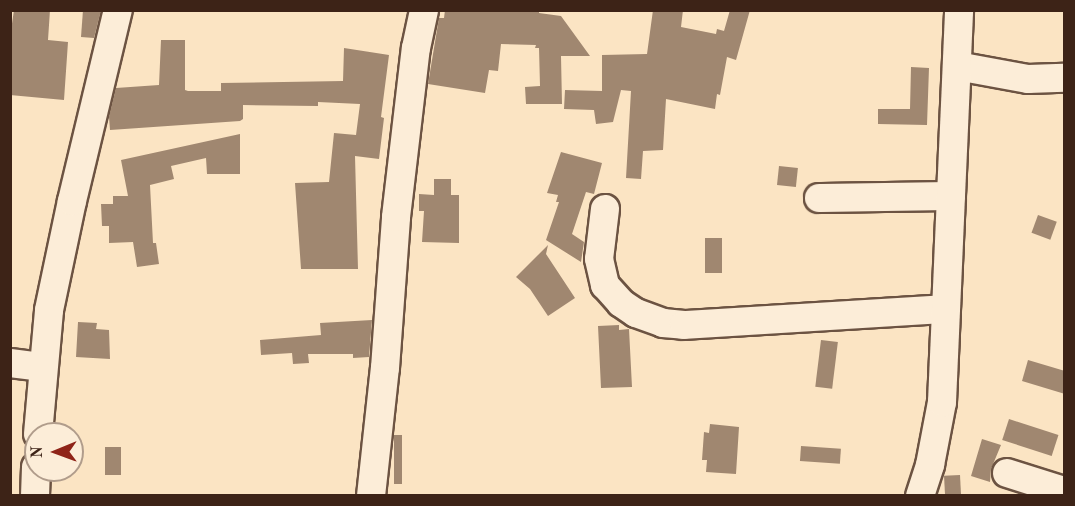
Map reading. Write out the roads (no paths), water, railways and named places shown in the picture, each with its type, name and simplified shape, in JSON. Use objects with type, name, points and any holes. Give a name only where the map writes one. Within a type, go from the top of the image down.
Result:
[{"type":"street","points":[[39,422],[50,310],[118,10]]},
{"type":"street","points":[[371,495],[385,368],[396,217],[417,48],[424,10]]},
{"type":"street","points":[[920,495],[930,465],[942,402],[959,10]]},
{"type":"street","points":[[957,66],[1028,78],[1065,78]]},
{"type":"street","points":[[819,198],[951,196]]},
{"type":"street","points":[[605,209],[599,259],[605,285],[621,303],[663,323],[684,325],[946,309]]},
{"type":"street","points":[[10,363],[43,367]]},
{"type":"street","points":[[1007,473],[1065,491]]}]
